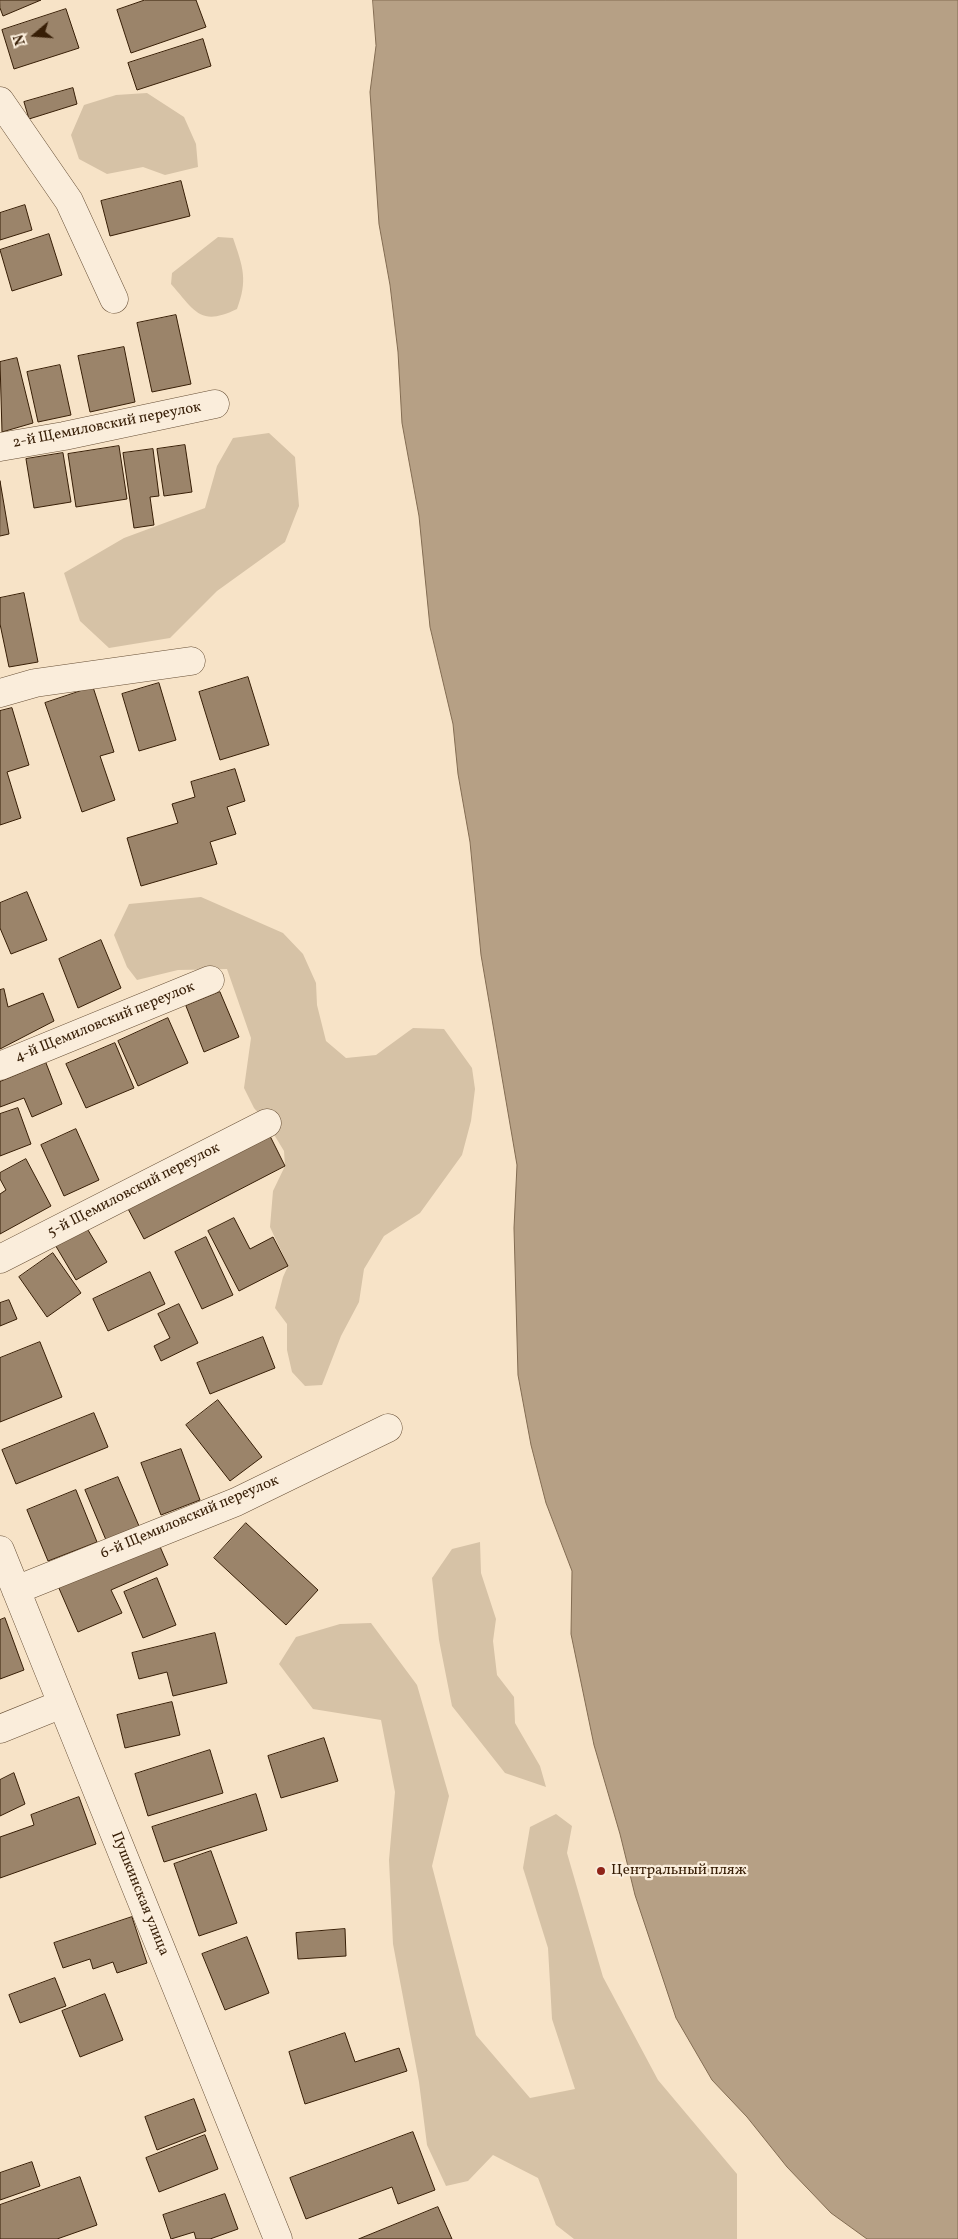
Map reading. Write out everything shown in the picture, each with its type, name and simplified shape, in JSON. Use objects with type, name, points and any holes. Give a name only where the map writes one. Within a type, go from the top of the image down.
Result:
[{"type":"street","points":[[0,101],[69,201],[114,299]]},
{"type":"street","name":"2-й Щемиловский переулок","points":[[0,447],[64,436],[214,404]]},
{"type":"street","points":[[0,693],[35,683],[191,661]]},
{"type":"street","name":"4-й Щемиловский переулок","points":[[0,1066],[210,980]]},
{"type":"street","name":"5-й Щемиловский переулок","points":[[0,1259],[267,1123]]},
{"type":"street","name":"6-й Щемиловский переулок","points":[[16,1590],[236,1502],[388,1428]]},
{"type":"street","name":"Пушкинская улица","points":[[0,1550],[278,2239]]},
{"type":"street","points":[[0,1729],[62,1704]]},
{"type":"shaded area","points":[[373,0],[958,0],[958,2239],[867,2239],[831,2213],[787,2167],[747,2117],[712,2080],[676,2018],[635,1895],[620,1834],[594,1745],[571,1634],[572,1571],[546,1503],[531,1445],[518,1375],[514,1228],[517,1165],[481,955],[470,842],[458,774],[453,724],[430,627],[419,516],[402,423],[398,352],[390,285],[379,224],[370,92],[376,46]]},
{"type":"shaded area","points":[[147,93],[184,117],[196,144],[198,167],[165,175],[143,167],[107,174],[79,159],[71,135],[84,105],[116,95]]},
{"type":"shaded area","points":[[218,237],[233,238],[242,266],[242,290],[237,309],[225,314],[206,316],[193,309],[171,284],[172,273]]},
{"type":"shaded area","points":[[269,433],[295,457],[299,506],[285,542],[217,591],[170,638],[109,648],[80,621],[64,573],[124,538],[205,508],[217,466],[233,438]]},
{"type":"shaded area","points":[[201,897],[283,933],[303,954],[316,983],[317,1005],[326,1041],[346,1058],[376,1055],[413,1028],[444,1029],[472,1068],[475,1089],[471,1121],[462,1155],[420,1213],[384,1236],[364,1269],[359,1302],[341,1336],[322,1385],[305,1386],[292,1372],[287,1350],[287,1324],[275,1308],[283,1277],[288,1266],[270,1227],[273,1191],[285,1166],[284,1151],[267,1123],[254,1108],[244,1088],[251,1038],[227,969],[178,970],[137,980],[127,967],[114,935],[129,904]]},
{"type":"shaded area","points":[[480,1542],[481,1573],[496,1619],[493,1641],[497,1675],[514,1697],[515,1723],[540,1766],[546,1787],[505,1773],[452,1706],[439,1640],[432,1578],[452,1549]]},
{"type":"shaded area","points":[[371,1623],[417,1685],[449,1796],[432,1866],[476,2035],[530,2098],[575,2089],[552,2019],[548,1948],[523,1868],[530,1827],[556,1814],[572,1826],[567,1853],[603,1977],[658,2080],[737,2174],[737,2239],[574,2239],[556,2225],[538,2178],[493,2155],[468,2181],[446,2186],[427,2145],[419,2082],[393,1944],[389,1860],[395,1792],[381,1720],[313,1709],[279,1664],[296,1637],[340,1624]]},
{"type":"building","points":[[0,0],[41,0],[3,16]]},
{"type":"building","points":[[145,0],[196,0],[206,27],[131,53],[117,10]]},
{"type":"building","points":[[66,9],[79,48],[14,69],[2,30]]},
{"type":"building","points":[[203,39],[211,66],[137,90],[128,63]]},
{"type":"building","points":[[73,88],[77,104],[29,119],[24,102]]},
{"type":"building","points":[[181,181],[190,216],[110,236],[101,201]]},
{"type":"building","points":[[25,205],[32,230],[0,240],[0,213]]},
{"type":"building","points":[[49,234],[62,275],[12,291],[0,250]]},
{"type":"building","points":[[176,315],[191,384],[152,392],[137,323]]},
{"type":"building","points":[[124,347],[135,402],[90,412],[78,356]]},
{"type":"building","points":[[17,358],[33,423],[2,432],[0,362]]},
{"type":"building","points":[[60,365],[71,415],[38,422],[27,372]]},
{"type":"building","points":[[185,445],[192,492],[164,496],[157,449]]},
{"type":"building","points":[[119,446],[127,499],[76,507],[68,454]]},
{"type":"building","points":[[153,449],[159,496],[150,497],[154,525],[134,528],[123,453]]},
{"type":"building","points":[[63,453],[71,502],[34,508],[26,459]]},
{"type":"building","points":[[0,481],[9,534],[0,536]]},
{"type":"building","points":[[24,593],[38,662],[9,667],[0,624],[0,598]]},
{"type":"building","points":[[248,677],[269,745],[220,760],[199,692]]},
{"type":"building","points":[[159,683],[176,740],[139,751],[122,694]]},
{"type":"building","points":[[93,687],[114,752],[100,756],[115,800],[82,812],[45,703]]},
{"type":"building","points":[[12,708],[29,765],[7,772],[21,818],[0,825],[0,711]]},
{"type":"building","points":[[235,769],[245,801],[227,807],[236,834],[210,842],[217,864],[141,886],[127,838],[178,823],[172,804],[195,797],[191,782]]},
{"type":"building","points":[[27,892],[47,940],[11,954],[0,928],[0,903]]},
{"type":"building","points":[[101,940],[121,988],[78,1008],[59,959]]},
{"type":"building","points":[[4,989],[8,1007],[43,993],[54,1021],[0,1049],[0,990]]},
{"type":"building","points":[[220,992],[239,1037],[204,1052],[186,1006]]},
{"type":"building","points":[[168,1018],[188,1063],[138,1086],[118,1041]]},
{"type":"building","points":[[115,1043],[134,1088],[86,1108],[66,1064]]},
{"type":"building","points":[[46,1063],[62,1104],[32,1117],[24,1098],[0,1107],[0,1082]]},
{"type":"building","points":[[18,1108],[31,1144],[0,1156],[0,1114]]},
{"type":"building","points":[[76,1129],[99,1180],[64,1196],[41,1145]]},
{"type":"building","points":[[268,1132],[285,1166],[144,1239],[126,1205]]},
{"type":"building","points":[[26,1159],[51,1206],[0,1234],[0,1194],[6,1190],[0,1179],[0,1173]]},
{"type":"building","points":[[234,1218],[250,1249],[273,1237],[288,1266],[239,1291],[208,1231]]},
{"type":"building","points":[[85,1225],[107,1262],[76,1280],[54,1243]]},
{"type":"building","points":[[206,1237],[233,1295],[202,1309],[175,1252]]},
{"type":"building","points":[[53,1253],[81,1293],[47,1317],[19,1277]]},
{"type":"building","points":[[150,1272],[165,1304],[108,1331],[93,1299]]},
{"type":"building","points":[[9,1300],[17,1319],[0,1326],[0,1303]]},
{"type":"building","points":[[179,1304],[198,1343],[161,1361],[154,1346],[170,1338],[158,1314]]},
{"type":"building","points":[[263,1337],[275,1368],[210,1394],[197,1363]]},
{"type":"building","points":[[40,1342],[62,1397],[0,1422],[0,1358]]},
{"type":"building","points":[[218,1400],[262,1457],[230,1481],[186,1425]]},
{"type":"building","points":[[94,1413],[108,1447],[16,1484],[2,1450]]},
{"type":"building","points":[[181,1449],[200,1500],[161,1515],[141,1463]]},
{"type":"building","points":[[118,1477],[139,1526],[106,1540],[85,1490]]},
{"type":"building","points":[[76,1490],[97,1542],[48,1561],[27,1510]]},
{"type":"building","points":[[246,1523],[318,1590],[286,1625],[214,1558]]},
{"type":"building","points":[[158,1542],[168,1565],[111,1590],[122,1613],[78,1632],[58,1586]]},
{"type":"building","points":[[157,1578],[176,1625],[143,1638],[124,1592]]},
{"type":"building","points":[[5,1618],[24,1670],[0,1679],[0,1620]]},
{"type":"building","points":[[215,1633],[227,1683],[173,1696],[167,1672],[139,1679],[132,1653]]},
{"type":"building","points":[[172,1702],[180,1735],[125,1748],[117,1715]]},
{"type":"building","points":[[324,1738],[338,1781],[281,1798],[268,1756]]},
{"type":"building","points":[[210,1750],[223,1793],[148,1816],[135,1774]]},
{"type":"building","points":[[14,1773],[25,1804],[0,1816],[0,1780]]},
{"type":"building","points":[[256,1794],[267,1830],[164,1862],[152,1827]]},
{"type":"building","points":[[79,1797],[96,1844],[0,1878],[0,1837],[34,1825],[31,1815]]},
{"type":"building","points":[[211,1851],[237,1923],[199,1936],[174,1864]]},
{"type":"building","points":[[132,1917],[147,1963],[117,1973],[113,1962],[93,1969],[90,1959],[63,1968],[54,1943]]},
{"type":"building","points":[[345,1929],[346,1956],[298,1959],[296,1933]]},
{"type":"building","points":[[247,1937],[269,1993],[225,2010],[202,1954]]},
{"type":"building","points":[[55,1978],[66,2006],[20,2023],[9,1995]]},
{"type":"building","points":[[105,1994],[123,2040],[80,2057],[62,2011]]},
{"type":"building","points":[[345,2033],[355,2062],[399,2048],[407,2071],[305,2104],[289,2052]]},
{"type":"building","points":[[194,2099],[206,2131],[157,2150],[145,2117]]},
{"type":"building","points":[[413,2132],[435,2190],[398,2204],[392,2187],[306,2219],[290,2178]]},
{"type":"building","points":[[205,2135],[218,2169],[159,2192],[146,2158]]},
{"type":"building","points":[[32,2162],[40,2186],[0,2200],[0,2173]]},
{"type":"building","points":[[80,2177],[97,2225],[57,2239],[0,2239],[0,2205]]},
{"type":"building","points":[[225,2194],[238,2229],[210,2239],[196,2239],[194,2232],[171,2239],[163,2215]]},
{"type":"building","points":[[438,2207],[452,2239],[359,2239]]},
{"type":"place","name":"Центральный пляж","points":[[601,1871]]}]
